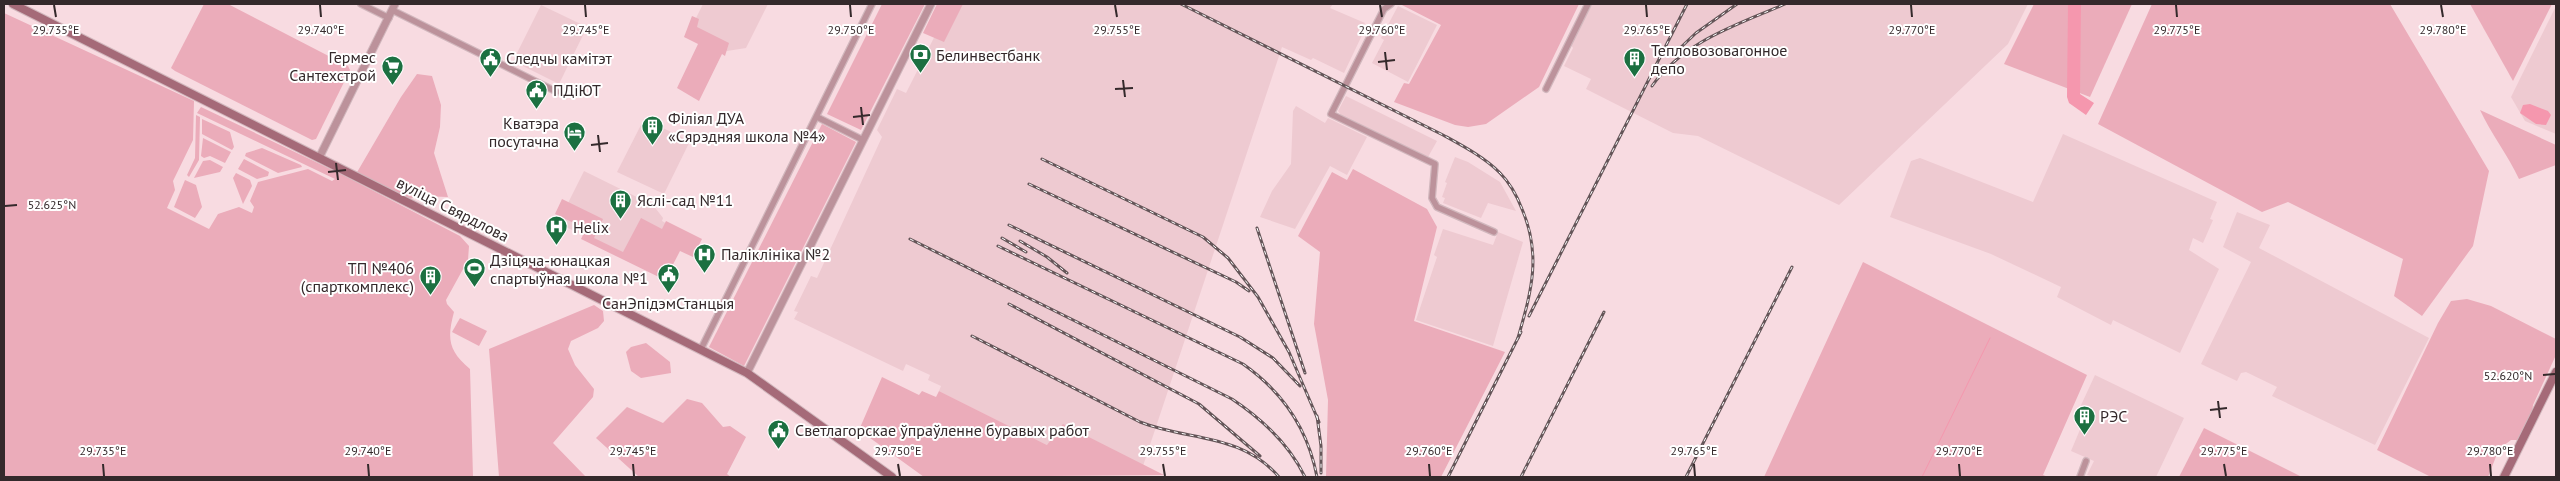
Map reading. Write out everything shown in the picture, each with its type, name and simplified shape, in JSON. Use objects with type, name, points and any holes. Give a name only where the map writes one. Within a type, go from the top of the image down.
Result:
[{"type":"main road","name":"вуліца Свярдлова","points":[[13,4],[747,373],[892,477]]},
{"type":"main road","points":[[2504,477],[2556,372]]},
{"type":"street","points":[[361,4],[392,11],[556,92]]},
{"type":"street","points":[[701,349],[872,4]]},
{"type":"street","points":[[747,373],[931,4]]},
{"type":"street","points":[[1391,4],[1384,9],[1331,114],[1434,164],[1432,198],[1437,207],[1494,232]]},
{"type":"street","points":[[1546,89],[1588,4]]},
{"type":"street","points":[[319,158],[392,11]]},
{"type":"street","points":[[817,117],[863,140]]},
{"type":"street","points":[[2080,477],[2086,460]]},
{"type":"shaded area","points":[[204,4],[228,4],[348,66],[350,70],[316,139],[312,140],[171,68]]},
{"type":"shaded area","points":[[703,4],[768,4],[746,48],[727,51],[689,32]]},
{"type":"shaded area","points":[[882,4],[925,4],[861,130],[827,114]]},
{"type":"shaded area","points":[[937,4],[963,4],[944,42],[923,33]]},
{"type":"shaded area","points":[[951,4],[1333,4],[1330,8],[1365,23],[1362,29],[1364,31],[1344,73],[1313,58],[1311,60],[1282,47],[1143,466],[1047,445],[939,391],[941,386],[928,380],[930,375],[906,364],[903,371],[794,319],[798,312],[794,311],[811,276],[817,278],[882,137],[877,130],[897,89],[906,93]]},
{"type":"shaded area","points":[[1400,4],[1579,4],[1539,87],[1486,124],[1468,127],[1455,125],[1394,102],[1404,83],[1409,84],[1441,25]]},
{"type":"shaded area","points":[[1592,4],[2028,4],[2008,44],[1839,205],[1698,136],[1673,133],[1586,89],[1591,79],[1564,66],[1573,48],[1571,45]]},
{"type":"shaded area","points":[[2034,4],[2132,4],[2090,97],[2004,64]]},
{"type":"shaded area","points":[[2068,4],[2081,4],[2080,94],[2094,103],[2086,115],[2069,103],[2067,97]]},
{"type":"shaded area","points":[[2152,4],[2390,4],[2489,171],[2473,246],[2422,316],[2394,296],[2403,259],[2288,202],[2262,212],[2098,124]]},
{"type":"shaded area","points":[[2470,4],[2552,4],[2513,81]]},
{"type":"shaded area","points":[[541,5],[587,27],[559,84],[513,61]]},
{"type":"shaded area","points":[[1398,6],[1437,25],[1408,82],[1372,63],[1384,40],[1381,38]]},
{"type":"shaded area","points":[[2556,6],[2556,134],[2525,121],[2511,97]]},
{"type":"shaded area","points":[[4,13],[194,101],[193,140],[173,181],[175,190],[167,208],[209,229],[218,214],[239,207],[252,213],[254,207],[250,201],[258,182],[308,169],[332,181],[335,179],[197,113],[201,107],[343,175],[460,236],[469,246],[468,260],[446,300],[454,312],[450,329],[453,350],[470,369],[473,477],[4,477]]},
{"type":"shaded area","points":[[692,16],[699,19],[697,27],[729,43],[725,56],[722,54],[699,101],[677,88],[698,44],[684,37]]},
{"type":"shaded area","points":[[417,74],[432,76],[441,105],[440,127],[434,153],[448,197],[420,196],[406,200],[356,174],[401,97]]},
{"type":"shaded area","points":[[1346,96],[1437,141],[1428,157],[1341,115],[1338,111]]},
{"type":"shaded area","points":[[2530,104],[2548,111],[2551,115],[2546,125],[2536,124],[2520,113],[2523,105]]},
{"type":"shaded area","points":[[1296,106],[1325,123],[1328,118],[1367,137],[1347,175],[1330,166],[1295,229],[1260,217],[1272,191],[1291,164],[1293,111]]},
{"type":"shaded area","points":[[2480,110],[2556,145],[2556,165],[2519,179]]},
{"type":"shaded area","points":[[196,115],[200,117],[199,160],[189,177],[187,175],[195,158]]},
{"type":"shaded area","points":[[202,119],[230,132],[234,147],[232,150],[202,134]]},
{"type":"shaded area","points":[[644,119],[690,141],[664,194],[617,172]]},
{"type":"shaded area","points":[[822,124],[856,142],[744,366],[709,347]]},
{"type":"shaded area","points":[[2063,134],[2217,202],[2210,219],[2213,220],[2203,243],[2193,238],[2189,250],[2219,269],[2180,353],[2113,320],[2111,325],[2057,297],[2061,287],[1991,254],[1890,217],[1911,161],[1920,158],[2033,202]]},
{"type":"shaded area","points":[[203,138],[231,152],[225,163],[210,156],[204,158],[201,156]]},
{"type":"shaded area","points":[[262,148],[302,167],[278,173],[245,156],[246,153]]},
{"type":"shaded area","points":[[1455,157],[1468,162],[1500,182],[1516,211],[1488,203],[1481,218],[1443,203],[1445,198],[1442,197],[1447,183],[1445,182]]},
{"type":"shaded area","points":[[244,159],[269,172],[268,176],[257,179],[238,169]]},
{"type":"shaded area","points":[[210,160],[223,167],[220,172],[194,178],[203,161]]},
{"type":"shaded area","points":[[1353,169],[1427,209],[1437,227],[1414,321],[1505,352],[1441,477],[1326,477],[1328,400],[1314,324],[1320,252],[1298,236],[1332,172],[1347,180]]},
{"type":"shaded area","points":[[584,171],[653,205],[663,218],[662,221],[669,225],[640,264],[558,223]]},
{"type":"shaded area","points":[[236,173],[250,180],[252,186],[243,204],[233,178]]},
{"type":"shaded area","points":[[185,180],[196,185],[202,207],[195,218],[174,207]]},
{"type":"shaded area","points":[[562,199],[603,219],[594,238],[623,252],[641,218],[662,229],[666,221],[702,239],[693,257],[680,251],[665,280],[581,239],[586,229],[555,214]]},
{"type":"shaded area","points":[[2237,212],[2270,225],[2259,248],[2429,338],[2375,445],[2272,396],[2277,387],[2246,372],[2241,373],[2237,381],[2201,364],[2251,262],[2223,247]]},
{"type":"shaded area","points":[[1443,229],[1493,245],[1498,232],[1523,242],[1493,346],[1416,320],[1437,257],[1434,255]]},
{"type":"shaded area","points":[[1863,262],[2087,375],[2043,475],[2048,477],[1764,477]]},
{"type":"shaded area","points":[[2467,299],[2491,306],[2556,339],[2556,355],[2533,405],[2532,414],[2518,440],[2511,440],[2499,449],[2488,477],[2431,477],[2377,450],[2438,323],[2451,301]]},
{"type":"shaded area","points":[[594,305],[603,311],[604,321],[598,328],[571,341],[568,349],[575,365],[594,389],[593,397],[553,443],[586,477],[499,477],[489,349]]},
{"type":"shaded area","points":[[460,318],[487,331],[479,346],[452,332]]},
{"type":"shaded area","points":[[646,343],[670,362],[671,373],[641,378],[631,371],[626,352],[631,347]]},
{"type":"shaded area","points":[[2095,375],[2184,418],[2156,477],[2093,477],[2087,475],[2094,461],[2071,451],[2084,420],[2076,416]]},
{"type":"shaded area","points":[[882,377],[919,395],[922,391],[936,397],[939,391],[1047,445],[1063,424],[1164,475],[924,477],[859,430]]},
{"type":"shaded area","points":[[687,399],[702,403],[723,427],[730,426],[746,437],[727,474],[731,477],[639,477],[596,438],[627,407],[663,423]]},
{"type":"shaded area","points":[[2204,428],[2302,477],[2179,477]]},
{"type":"waterway","points":[[1922,477],[1990,338]]},
{"type":"railway","points":[[1181,4],[1443,135],[1494,167],[1510,185],[1518,199],[1532,243],[1533,258],[1530,289],[1518,338]]},
{"type":"railway","points":[[1529,316],[1687,4]]},
{"type":"railway","points":[[1678,50],[1696,33],[1737,4]]},
{"type":"railway","points":[[1652,86],[1665,70],[1695,46],[1730,27],[1785,4]]},
{"type":"railway","points":[[1042,159],[1203,237],[1228,258],[1258,297],[1289,352],[1319,422]]},
{"type":"railway","points":[[1029,184],[1236,282],[1249,291]]},
{"type":"railway","points":[[1009,225],[1240,337],[1273,358],[1300,386]]},
{"type":"railway","points":[[1257,228],[1305,373]]},
{"type":"railway","points":[[1002,238],[1026,252]]},
{"type":"railway","points":[[910,239],[1232,399],[1274,433],[1291,454],[1305,477]]},
{"type":"railway","points":[[1020,241],[1047,257],[1067,273]]},
{"type":"railway","points":[[998,246],[1243,364],[1270,387],[1292,413],[1307,443],[1317,477]]},
{"type":"railway","points":[[1686,477],[1792,267]]},
{"type":"railway","points":[[1009,304],[1199,404],[1260,456]]},
{"type":"railway","points":[[1521,477],[1604,312]]},
{"type":"railway","points":[[1448,477],[1521,332]]},
{"type":"railway","points":[[972,336],[1140,422],[1231,445],[1264,463],[1279,477]]},
{"type":"railway","points":[[1317,416],[1321,446],[1321,473]]},
{"type":"place","name":"Белинвестбанк","points":[[920,74]]},
{"type":"place","name":"Следчы камітэт","points":[[490,77]]},
{"type":"place","name":"Тепловозовагонное депо","points":[[1635,78]]},
{"type":"place","name":"Гермес Сантехстрой","points":[[392,85]]},
{"type":"place","name":"ПДіЮТ","points":[[537,109]]},
{"type":"place","name":"Філіял ДУА «Сярэдняя школа №4»","points":[[652,146]]},
{"type":"place","name":"Кватэра посутачна","points":[[575,151]]},
{"type":"place","name":"Яслі-сад №11","points":[[621,219]]},
{"type":"place","name":"Helix","points":[[557,246]]},
{"type":"place","name":"Паліклініка №2","points":[[705,273]]},
{"type":"place","name":"Дзіцяча-юнацкая спартыўная школа №1","points":[[474,288]]},
{"type":"place","name":"СанЭпідэмСтанцыя","points":[[668,293]]},
{"type":"place","name":"ТП №406 (спарткомплекс)","points":[[430,296]]},
{"type":"place","name":"РЭС","points":[[2084,435]]},
{"type":"place","name":"Светлагорскае ўпраўленне буравых работ","points":[[779,449]]}]
